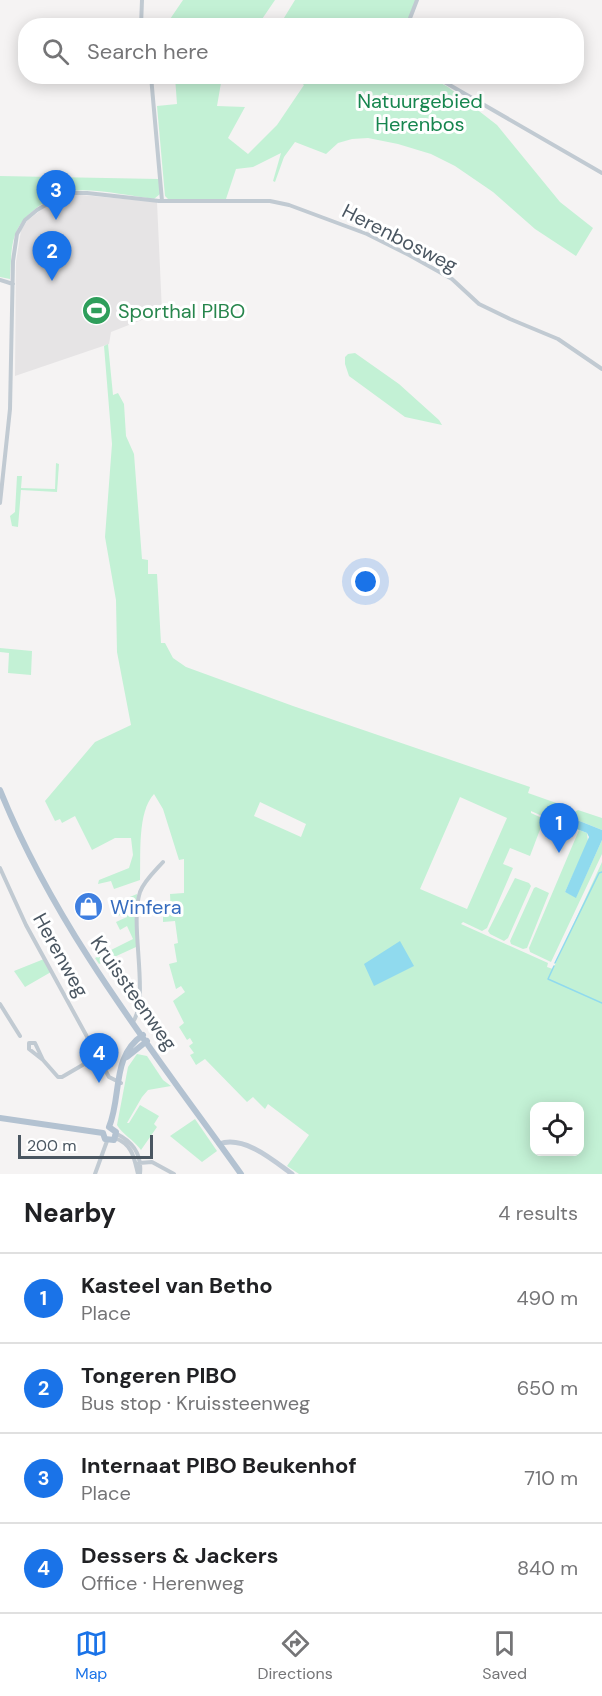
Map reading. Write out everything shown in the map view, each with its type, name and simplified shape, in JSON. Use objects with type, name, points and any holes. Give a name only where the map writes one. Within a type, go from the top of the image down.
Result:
[{"type":"main road","name":"Kruissteenweg","points":[[0,790],[25,846],[59,911],[133,1022],[240,1174]]},
{"type":"main road","points":[[103,1133],[107,1141],[114,1132],[120,1083],[128,1057],[145,1038]]},
{"type":"main road","points":[[0,1118],[103,1133],[114,1132]]},
{"type":"street","points":[[141,18],[142,0]]},
{"type":"street","points":[[410,18],[417,0]]},
{"type":"street","points":[[152,84],[162,201]]},
{"type":"street","points":[[448,84],[602,173]]},
{"type":"street","name":"Herenbosweg","points":[[0,503],[11,397],[13,261],[17,234],[26,220],[50,200],[66,193],[162,201],[270,201],[289,204],[367,234],[444,274],[479,304],[558,339],[602,369]]},
{"type":"street","points":[[0,280],[13,284]]},
{"type":"street","points":[[133,1022],[138,1015],[140,1000],[137,935],[139,894],[143,885],[163,862]]},
{"type":"street","name":"Herenweg","points":[[0,868],[26,925],[98,1056],[110,1077],[120,1083]]},
{"type":"street","points":[[0,1004],[20,1036]]},
{"type":"street","points":[[43,1060],[35,1043],[29,1043],[29,1049],[43,1060],[58,1077],[62,1077],[98,1056]]},
{"type":"street","points":[[114,1132],[129,1147],[138,1163],[139,1174]]},
{"type":"street","points":[[95,1174],[107,1141]]},
{"type":"street","points":[[219,1144],[226,1142],[250,1146],[263,1152],[292,1174]]},
{"type":"street","points":[[138,1163],[152,1162],[174,1174]]},
{"type":"shaded area","points":[[71,194],[157,202],[162,312],[111,332],[109,344],[15,376],[16,262],[21,230],[28,220],[50,203]]},
{"type":"green space","points":[[183,0],[275,0],[263,18],[171,18]]},
{"type":"green space","points":[[295,0],[416,0],[409,18],[284,18]]},
{"type":"green space","name":"Natuurgebied Herenbos","points":[[176,84],[221,84],[217,106],[245,107],[228,138],[248,154],[277,125],[304,85],[443,84],[497,125],[560,202],[593,228],[576,256],[535,229],[493,192],[455,166],[431,154],[368,138],[338,143],[326,154],[295,142],[284,157],[275,182],[273,181],[281,153],[253,167],[236,169],[226,199],[169,200],[165,196],[157,106],[177,104]]},
{"type":"green space","points":[[0,176],[159,179],[160,194],[154,199],[80,190],[52,198],[32,212],[18,228],[11,255],[10,279],[0,277]]},
{"type":"green space","points":[[108,344],[113,395],[118,393],[124,404],[126,436],[134,454],[142,559],[148,560],[148,574],[157,574],[161,643],[165,643],[173,658],[186,667],[293,706],[530,787],[528,793],[562,805],[564,815],[560,824],[531,811],[544,819],[530,856],[510,848],[503,864],[513,868],[487,928],[482,931],[463,922],[461,924],[548,963],[547,967],[553,969],[602,862],[602,1174],[299,1174],[287,1166],[309,1135],[268,1104],[265,1109],[253,1097],[247,1102],[205,1059],[196,1065],[190,1055],[194,1053],[189,1046],[193,1043],[190,1038],[187,1040],[179,1027],[184,1023],[173,1001],[185,992],[181,986],[176,989],[169,964],[177,962],[174,944],[178,943],[175,921],[163,922],[163,914],[171,914],[170,894],[184,893],[184,859],[179,860],[163,809],[154,794],[142,823],[140,880],[114,889],[111,881],[98,884],[99,880],[129,868],[133,855],[131,838],[115,838],[92,850],[75,816],[62,823],[60,819],[55,821],[45,801],[95,742],[131,725],[117,652],[116,600],[105,537],[112,444],[104,346]],"holes":[[[460,797],[507,818],[467,909],[420,889]],[[260,802],[306,824],[301,837],[254,816]]]},
{"type":"green space","points":[[355,353],[399,384],[442,425],[405,417],[349,376],[345,357]]},
{"type":"green space","points":[[56,463],[59,464],[57,492],[21,490],[18,527],[12,526],[10,516],[15,512],[17,476],[22,476],[21,488],[55,489]]},
{"type":"green space","points":[[0,648],[32,651],[31,675],[8,673],[9,653],[0,652]]},
{"type":"green space","points":[[578,810],[602,818],[602,830],[572,818],[568,828],[564,825],[568,816]]},
{"type":"green space","points":[[579,830],[587,833],[588,842],[565,892],[576,897],[602,840],[602,854],[551,962],[530,952],[529,948]]},
{"type":"green space","points":[[515,878],[531,886],[508,938],[504,941],[488,931]]},
{"type":"green space","points":[[536,887],[549,893],[527,948],[523,949],[511,944],[510,941]]},
{"type":"green space","points":[[137,894],[136,947],[99,964],[95,958],[133,939],[127,926],[120,930],[116,922],[127,917],[125,913],[118,916],[113,904]]},
{"type":"green space","points":[[44,959],[51,972],[25,987],[14,971]]},
{"type":"green space","points":[[137,1054],[147,1056],[163,1080],[171,1086],[148,1090],[127,1123],[140,1105],[159,1116],[154,1124],[157,1127],[141,1150],[117,1125],[128,1067]]},
{"type":"green space","points":[[195,1119],[217,1151],[202,1162],[170,1136]]},
{"type":"water","points":[[572,818],[602,830],[602,840],[576,898],[565,892],[589,837],[587,833],[569,826]]},
{"type":"water","points":[[400,941],[414,966],[374,986],[364,964]]},
{"type":"waterway","points":[[555,963],[599,873],[602,872]]},
{"type":"waterway","points":[[554,966],[548,979],[602,1003]]},
{"type":"place","name":"Internaat PIBO Beukenhof","points":[[56,220]]},
{"type":"place","name":"Tongeren PIBO","points":[[52,281]]},
{"type":"place","name":"Sporthal PIBO","points":[[97,311]]},
{"type":"place","name":"Kasteel van Betho","points":[[559,853]]},
{"type":"place","name":"Winfera","points":[[89,907]]},
{"type":"place","name":"Dessers & Jackers","points":[[99,1083]]}]
